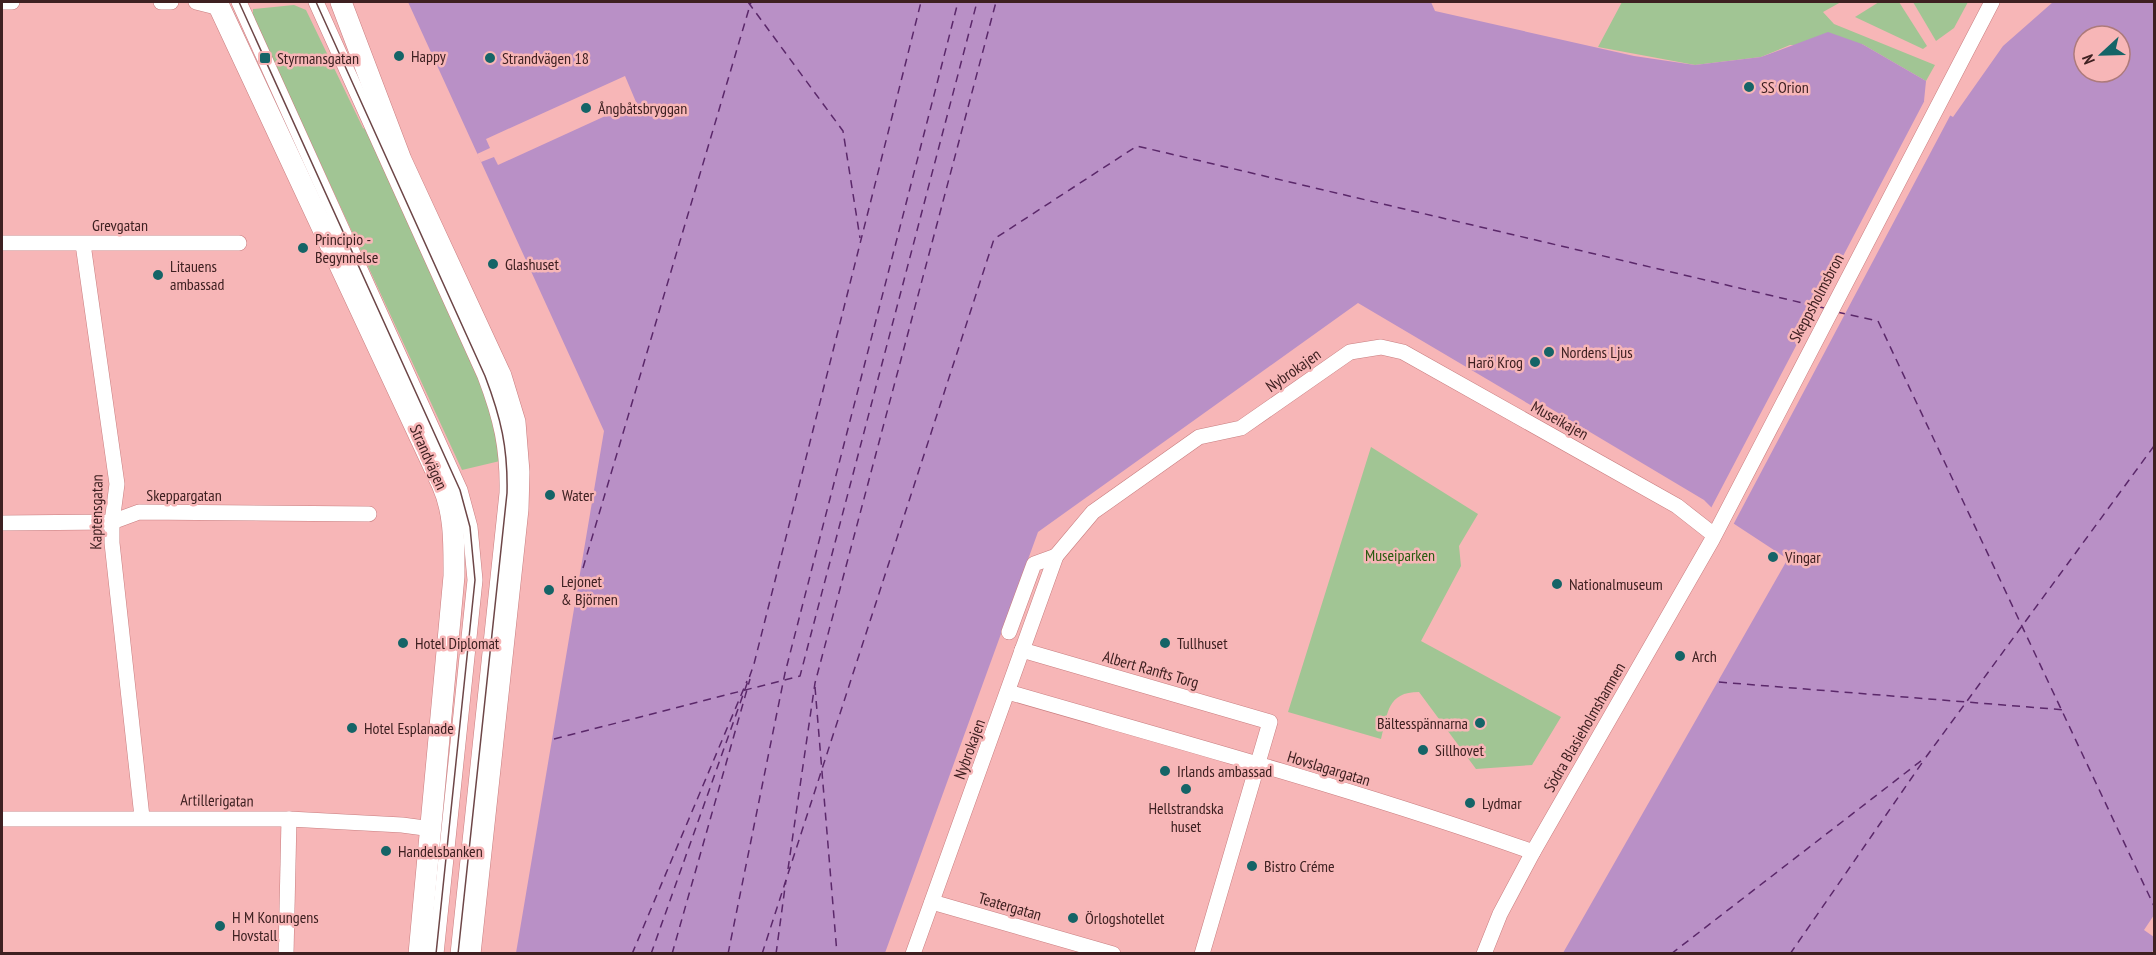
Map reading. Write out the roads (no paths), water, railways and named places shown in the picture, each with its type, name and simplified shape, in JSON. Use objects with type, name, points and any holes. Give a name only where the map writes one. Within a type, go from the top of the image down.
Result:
[{"type":"street","points":[[2,2],[12,2]]},
{"type":"street","points":[[160,2],[171,2]]},
{"type":"street","points":[[196,2],[225,4]]},
{"type":"street","points":[[316,2],[485,376],[501,418],[506,444],[507,493],[458,954]]},
{"type":"street","points":[[327,2],[380,124],[401,159]]},
{"type":"street","points":[[341,2],[401,159],[501,376],[515,422],[519,472],[518,509],[470,954]]},
{"type":"street","name":"Skeppsholmsbron","points":[[1717,529],[1992,2]]},
{"type":"street","name":"Strandvägen","points":[[225,4],[428,453],[451,512],[454,534],[454,576],[419,954]]},
{"type":"street","name":"Strandvägen","points":[[225,4],[460,489],[470,527],[475,580],[436,954]]},
{"type":"street","name":"Grevgatan","points":[[2,243],[239,243]]},
{"type":"street","name":"Kaptensgatan","points":[[83,244],[117,484],[112,522],[142,817]]},
{"type":"street","name":"Museikajen","points":[[1382,347],[1403,352],[1717,529]]},
{"type":"street","name":"Nybrokajen","points":[[913,954],[1056,556],[1093,512],[1199,437],[1241,428],[1350,352],[1382,347]]},
{"type":"street","name":"Skeppargatan","points":[[2,523],[112,522],[139,512],[369,514]]},
{"type":"street","name":"Södra Blasieholmshamnen","points":[[1484,954],[1500,914],[1533,852],[1717,529]]},
{"type":"street","name":"Nybrokajen","points":[[1009,632],[1034,564],[1056,556]]},
{"type":"street","name":"Albert Ranfts Torg","points":[[1022,650],[1270,723],[1257,765]]},
{"type":"street","name":"Hovslagargatan","points":[[1008,692],[1257,765],[1533,852]]},
{"type":"street","points":[[1202,954],[1257,765]]},
{"type":"street","name":"Artillerigatan","points":[[2,819],[142,817],[289,819],[402,825],[432,829]]},
{"type":"street","points":[[286,954],[289,819]]},
{"type":"street","name":"Teatergatan","points":[[932,902],[1113,954]]},
{"type":"tram line","points":[[239,2],[460,490],[470,527],[475,580],[436,954]]},
{"type":"tram line","points":[[316,2],[485,376],[505,447],[507,493],[458,954]]},
{"type":"place","name":"Happy","points":[[399,56]]},
{"type":"place","name":"Styrmansgatan","points":[[265,58]]},
{"type":"place","name":"Strandvägen 18","points":[[490,58]]},
{"type":"place","name":"SS Orion","points":[[1749,87]]},
{"type":"place","name":"Ångbåtsbryggan","points":[[586,108]]},
{"type":"place","name":"Principio - Begynnelse","points":[[303,248]]},
{"type":"place","name":"Glashuset","points":[[493,264]]},
{"type":"place","name":"Litauens ambassad","points":[[158,275]]},
{"type":"place","name":"Nordens Ljus","points":[[1549,352]]},
{"type":"place","name":"Harö Krog","points":[[1535,362]]},
{"type":"place","name":"Water","points":[[550,495]]},
{"type":"place","name":"Vingar","points":[[1773,557]]},
{"type":"place","name":"Nationalmuseum","points":[[1557,584]]},
{"type":"place","name":"Lejonet & Björnen","points":[[549,590]]},
{"type":"place","name":"Hotel Diplomat","points":[[403,643]]},
{"type":"place","name":"Tullhuset","points":[[1165,643]]},
{"type":"place","name":"Arch","points":[[1680,656]]},
{"type":"place","name":"Bältesspännarna","points":[[1480,723]]},
{"type":"place","name":"Hotel Esplanade","points":[[352,728]]},
{"type":"place","name":"Sillhovet","points":[[1423,750]]},
{"type":"place","name":"Irlands ambassad","points":[[1165,771]]},
{"type":"place","name":"Hellstrandska huset","points":[[1186,789]]},
{"type":"place","name":"Lydmar","points":[[1470,803]]},
{"type":"place","name":"Handelsbanken","points":[[386,851]]},
{"type":"place","name":"Bistro Créme","points":[[1252,866]]},
{"type":"place","name":"Örlogshotellet","points":[[1073,918]]},
{"type":"place","name":"H M Konungens Hovstall","points":[[220,926]]},
{"type":"park label","name":"Museiparken","points":[[1400,555]]}]
